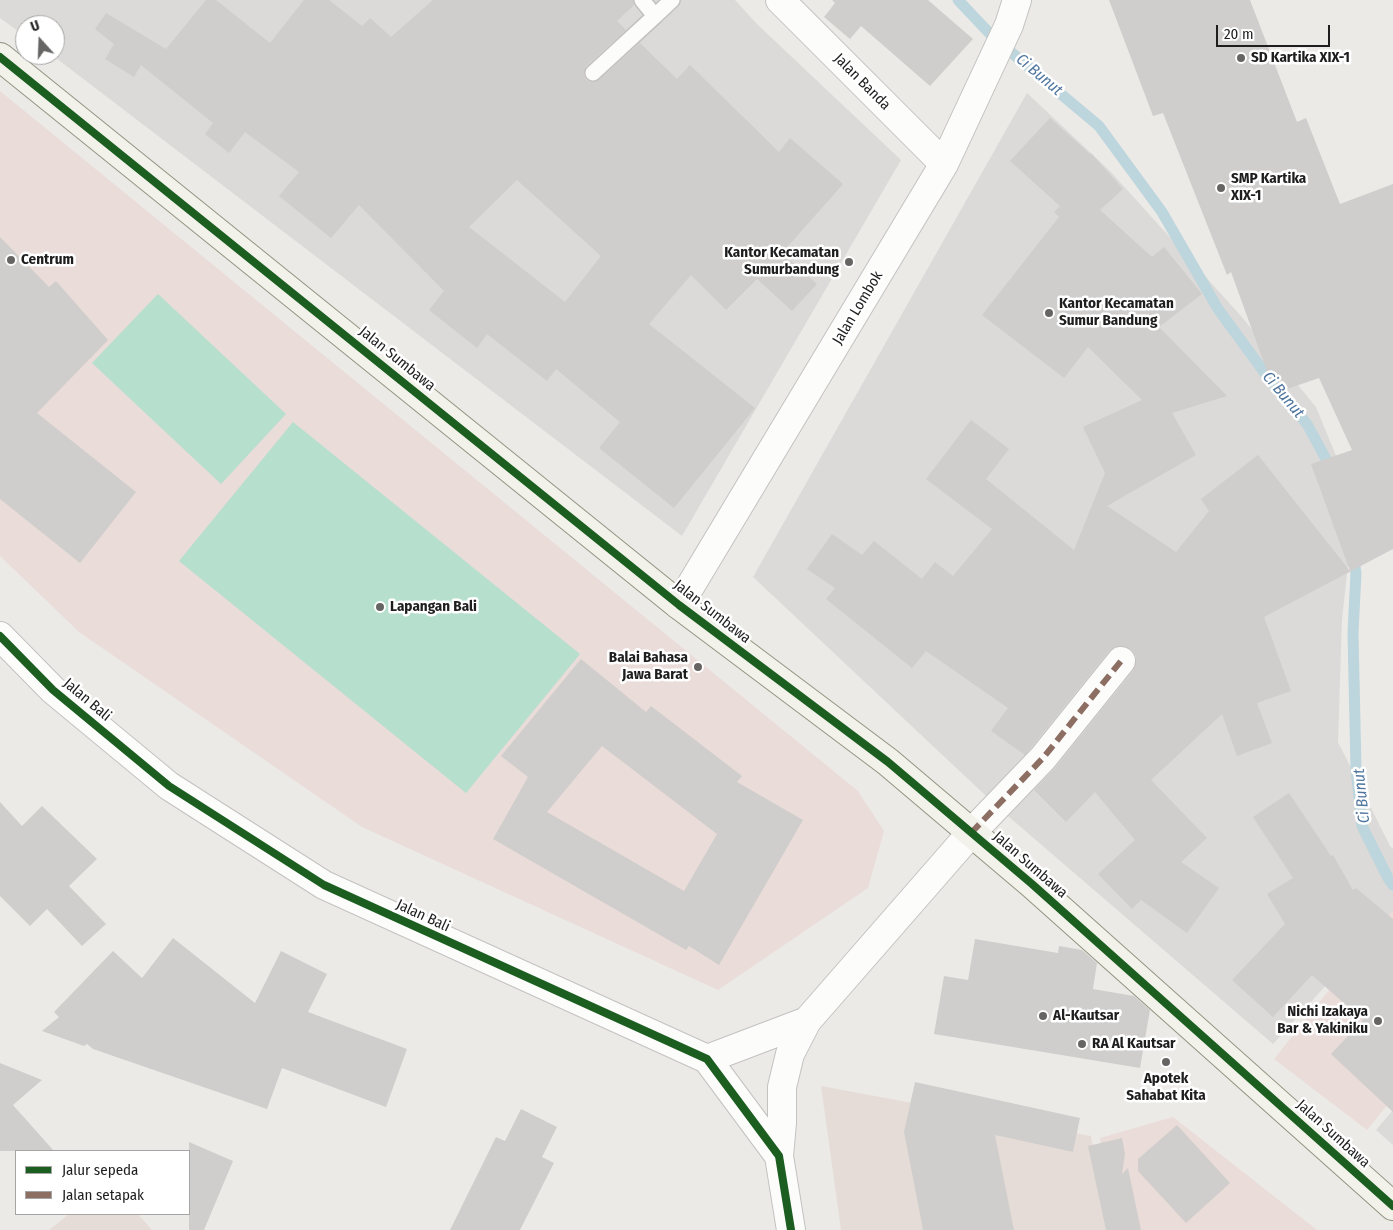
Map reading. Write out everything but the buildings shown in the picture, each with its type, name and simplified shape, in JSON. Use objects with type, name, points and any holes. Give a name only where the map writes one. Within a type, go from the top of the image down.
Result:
[{"type":"street","name":"Jalan Banda","points":[[780,0],[944,164]]},
{"type":"street","name":"Jalan Lombok","points":[[679,605],[944,164],[1013,12]]},
{"type":"street","name":"Jalan Sumbawa","points":[[0,57],[679,605],[888,762],[1040,890],[1393,1206]]},
{"type":"street","name":"Jalan Bali","points":[[0,636],[53,690],[168,786],[324,885],[707,1060],[779,1156],[791,1230]]},
{"type":"street","points":[[779,1156],[782,1123],[782,1087],[790,1054],[807,1020],[971,833],[1043,758],[1121,661]]},
{"type":"street","points":[[707,1060],[807,1020]]},
{"type":"lane","points":[[642,0],[655,16]]},
{"type":"lane","points":[[593,73],[672,0]]},
{"type":"shaded area","points":[[0,0],[735,0],[757,24],[901,160],[682,536],[65,65],[65,15],[15,15],[15,29],[0,18]]},
{"type":"shaded area","points":[[0,91],[858,791],[884,831],[868,888],[718,990],[362,827],[79,632],[0,556]]},
{"type":"shaded area","points":[[1027,93],[1110,171],[1241,316],[1316,407],[1355,502],[1342,619],[1338,742],[1393,849],[1393,911],[1273,1044],[1001,810],[753,577]]},
{"type":"shaded area","points":[[1393,910],[1393,1098],[1367,1130],[1274,1059]]},
{"type":"shaded area","points":[[821,1086],[1091,1136],[1107,1230],[841,1230]]},
{"type":"shaded area","points":[[1393,1110],[1393,1145],[1376,1130]]},
{"type":"shaded area","points":[[1173,1117],[1317,1230],[1116,1230],[1100,1138]]},
{"type":"shaded area","points":[[68,1215],[139,1215],[152,1230],[49,1230]]},
{"type":"green space","points":[[158,294],[286,414],[221,484],[92,363]]},
{"type":"green space","name":"Lapangan Bali","points":[[293,422],[580,654],[466,793],[179,561]]},
{"type":"waterway","name":"Ci Bunut","points":[[958,0],[993,37],[1099,126],[1162,212],[1218,309],[1267,376],[1307,424],[1333,472]]},
{"type":"waterway","name":"Ci Bunut","points":[[1353,555],[1356,573],[1353,633],[1356,769],[1362,826],[1393,885]]},
{"type":"marked path","points":[[971,833],[1043,758],[1121,661]]},
{"type":"cycle path","points":[[0,57],[679,605],[888,762],[1032,884],[1393,1206]]},
{"type":"cycle path","points":[[0,636],[53,690],[169,786],[324,885],[707,1059],[779,1156],[791,1230]]},
{"type":"place","name":"SD Kartika XIX-1","points":[[1241,58]]},
{"type":"place","name":"SMP Kartika XIX-1","points":[[1221,188]]},
{"type":"place","name":"Centrum","points":[[11,260]]},
{"type":"place","name":"Kantor Kecamatan Sumurbandung","points":[[849,262]]},
{"type":"place","name":"Kantor Kecamatan Sumur Bandung","points":[[1049,313]]},
{"type":"place","name":"Lapangan Bali","points":[[380,607]]},
{"type":"place","name":"Balai Bahasa Jawa Barat","points":[[698,667]]},
{"type":"place","name":"Al-Kautsar","points":[[1043,1016]]},
{"type":"place","name":"Nichi Izakaya Bar & Yakiniku","points":[[1378,1021]]},
{"type":"place","name":"RA Al Kautsar","points":[[1082,1044]]},
{"type":"place","name":"Apotek Sahabat Kita","points":[[1166,1062]]}]
